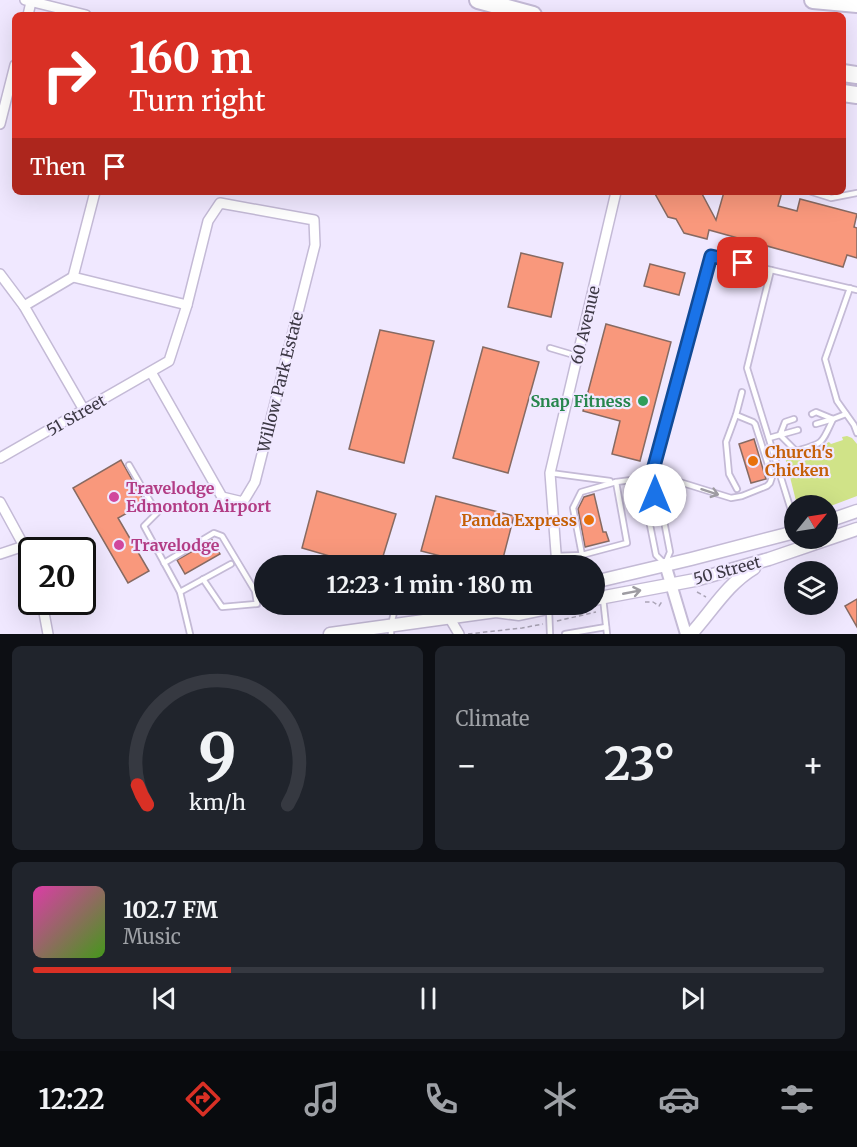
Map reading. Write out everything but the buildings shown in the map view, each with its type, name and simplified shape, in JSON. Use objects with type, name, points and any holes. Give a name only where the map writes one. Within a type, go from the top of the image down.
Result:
[{"type":"highway","points":[[813,0],[857,4]]},
{"type":"highway","points":[[486,2],[515,12]]},
{"type":"highway","points":[[486,2],[522,12]]},
{"type":"main road","points":[[838,517],[857,511]]},
{"type":"main road","name":"50 Street","points":[[605,601],[695,580],[857,529]]},
{"type":"main road","name":"50 Street","points":[[605,579],[784,535]]},
{"type":"main road","points":[[691,634],[717,601],[742,575],[769,558]]},
{"type":"main road","points":[[330,634],[391,630],[465,615]]},
{"type":"street","points":[[28,1],[74,12]]},
{"type":"street","points":[[0,124],[12,77]]},
{"type":"street","points":[[74,277],[94,195]]},
{"type":"street","name":"60 Avenue","points":[[556,555],[550,473],[615,195]]},
{"type":"street","name":"Willow Park Estate","points":[[220,203],[314,220],[315,244],[255,482],[243,502],[222,497],[151,372],[169,361],[188,305],[208,221],[220,203]]},
{"type":"street","points":[[0,274],[24,306],[84,411]]},
{"type":"street","points":[[24,306],[74,277],[188,305]]},
{"type":"street","name":"51 Street","points":[[0,458],[151,372]]},
{"type":"street","points":[[0,502],[19,537]]},
{"type":"street","points":[[0,554],[18,548]]},
{"type":"street","points":[[666,564],[686,634]]},
{"type":"street","points":[[44,615],[48,634]]},
{"type":"street","points":[[449,617],[459,634]]},
{"type":"lane","points":[[822,195],[831,198],[857,193]]},
{"type":"lane","points":[[656,513],[664,521],[670,552],[666,564],[656,555],[650,525],[656,513],[653,470],[711,256],[857,290]]},
{"type":"lane","points":[[771,270],[747,368],[786,495]]},
{"type":"lane","points":[[850,288],[825,359],[837,401],[857,433]]},
{"type":"lane","points":[[550,348],[578,356]]},
{"type":"lane","points":[[737,489],[729,474],[726,442],[742,392]]},
{"type":"lane","points":[[812,414],[816,412],[833,419]]},
{"type":"lane","points":[[816,424],[846,414]]},
{"type":"lane","points":[[616,482],[627,543],[582,555],[573,508],[581,492],[594,487],[616,482],[654,477],[670,479],[731,498],[767,486],[772,477],[756,424],[736,415]]},
{"type":"lane","points":[[780,435],[785,422],[795,419]]},
{"type":"lane","points":[[780,435],[796,451],[820,444],[833,419]]},
{"type":"lane","points":[[769,438],[798,430]]},
{"type":"lane","points":[[129,465],[157,513],[144,526],[180,592],[190,634]]},
{"type":"lane","points":[[550,473],[616,482]]},
{"type":"lane","points":[[164,563],[214,533],[222,536],[255,591],[257,604],[222,608],[203,579]]},
{"type":"lane","points":[[180,592],[231,564]]},
{"type":"lane","points":[[391,630],[394,615]]},
{"type":"lane","points":[[550,615],[550,634]]},
{"type":"lane","points":[[603,615],[607,634]]},
{"type":"lane","points":[[565,634],[606,627]]},
{"type":"path","points":[[697,592],[712,601]]},
{"type":"path","points":[[641,602],[653,602],[659,606],[663,600]]},
{"type":"path","points":[[466,634],[522,628],[550,622],[568,615]]},
{"type":"green space","points":[[842,437],[852,438],[857,444],[857,496],[838,503],[838,495],[794,495],[785,457],[797,453],[801,462],[825,454],[823,445],[843,440]]},
{"type":"place","name":"Snap Fitness","points":[[643,401]]},
{"type":"place","name":"Church's Chicken","points":[[753,461]]},
{"type":"place","name":"Travelodge Edmonton Airport","points":[[114,497]]},
{"type":"place","name":"Panda Express","points":[[589,520]]},
{"type":"place","name":"Travelodge","points":[[119,545]]},
{"type":"route","points":[[655,495],[653,470],[711,256],[743,263]]}]
